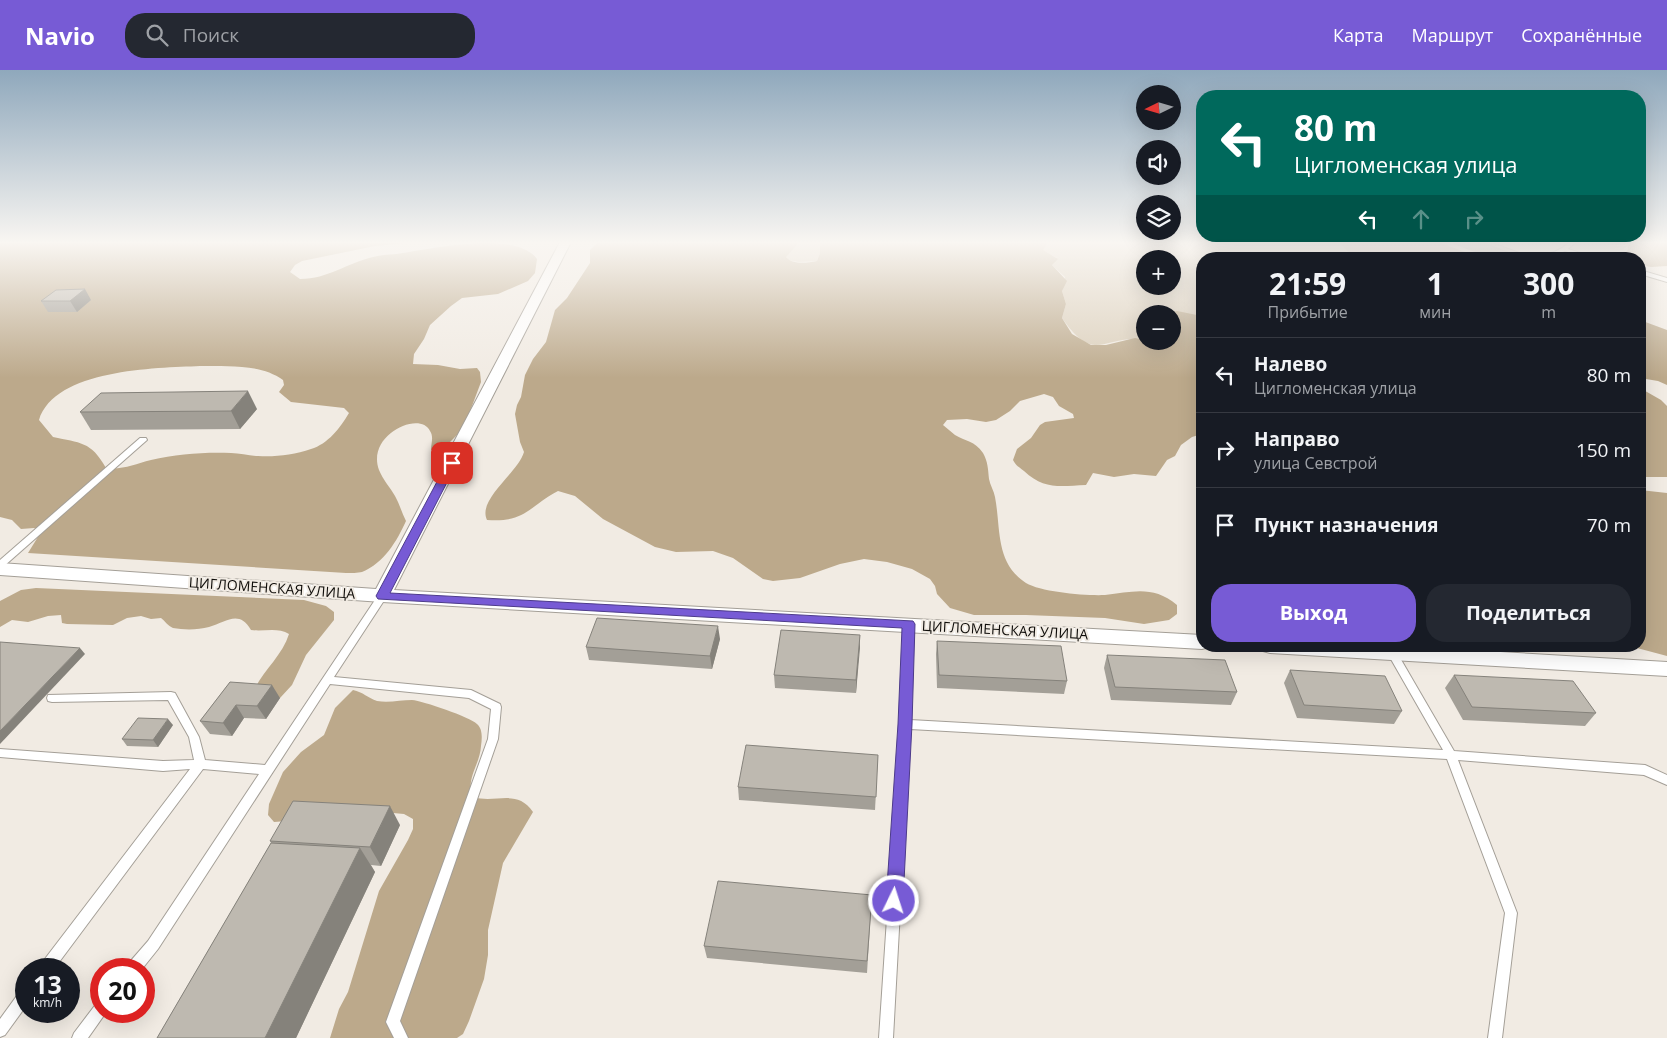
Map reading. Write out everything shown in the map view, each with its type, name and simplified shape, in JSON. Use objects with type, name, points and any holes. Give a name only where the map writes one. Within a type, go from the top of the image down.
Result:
[{"type":"street","points":[[382,596],[543,287]]},
{"type":"street","name":"ЦИГЛОМЕНСКАЯ УЛИЦА","points":[[0,567],[382,596],[1196,642]]},
{"type":"street","points":[[1362,652],[1667,669]]},
{"type":"lane","points":[[0,567],[143,440]]},
{"type":"lane","points":[[142,958],[382,596]]},
{"type":"lane","points":[[886,1038],[905,724],[908,624]]},
{"type":"lane","points":[[1393,654],[1451,755],[1511,912],[1496,1038]]},
{"type":"lane","points":[[327,680],[471,694],[496,707],[493,739],[393,1022],[401,1038]]},
{"type":"lane","points":[[52,698],[171,696],[194,737],[200,764],[54,958]]},
{"type":"lane","points":[[905,724],[1451,755],[1645,770],[1667,780]]},
{"type":"lane","points":[[0,753],[163,766],[200,764],[267,770]]},
{"type":"lane","points":[[0,1030],[15,1010]]},
{"type":"lane","points":[[78,1038],[90,1023]]},
{"type":"shaded area","points":[[0,287],[514,287],[498,294],[462,298],[430,325],[424,339],[414,354],[413,364],[438,365],[460,369],[477,368],[480,372],[481,382],[461,431],[441,451],[431,450],[432,438],[430,431],[424,425],[416,423],[396,430],[380,446],[377,457],[379,470],[395,496],[406,521],[389,551],[377,563],[362,572],[346,573],[28,553],[41,532],[34,528],[21,529],[12,520],[0,517]],"holes":[[[200,366],[243,367],[264,371],[283,380],[284,385],[279,392],[291,402],[344,408],[349,413],[338,430],[323,443],[298,453],[271,456],[231,453],[191,454],[161,458],[118,468],[106,468],[101,459],[90,448],[78,442],[53,437],[39,420],[49,403],[65,390],[85,381],[109,375],[158,368]]]},
{"type":"shaded area","points":[[574,287],[1064,287],[1062,291],[1066,304],[1062,318],[1072,334],[1091,345],[1106,345],[1136,338],[1136,350],[1181,350],[1181,312],[1196,315],[1196,436],[1181,445],[1175,456],[1167,460],[1156,476],[1134,474],[1114,477],[1093,473],[1086,485],[1060,486],[1046,484],[1031,477],[1015,464],[1013,460],[1017,449],[1031,438],[1040,425],[1045,422],[1074,418],[1073,414],[1059,406],[1053,397],[1044,394],[1020,401],[1010,411],[996,420],[986,422],[967,419],[947,420],[943,425],[955,435],[977,446],[983,453],[995,497],[1001,544],[1004,555],[1016,575],[1026,583],[1042,589],[1076,594],[1105,595],[1142,591],[1151,592],[1177,605],[1177,614],[1169,620],[1144,624],[1105,618],[974,615],[950,608],[937,594],[935,586],[930,579],[912,569],[887,562],[864,559],[840,564],[800,578],[773,581],[763,579],[733,558],[713,551],[676,552],[655,547],[603,519],[575,496],[558,491],[526,513],[510,519],[487,520],[485,512],[488,503],[514,469],[524,452],[520,442],[515,414],[521,397],[525,375],[533,359],[546,342],[555,310]]},
{"type":"shaded area","points":[[1063,287],[1136,287],[1136,295],[1181,295],[1181,287],[1196,287],[1196,315],[1181,313],[1181,305],[1136,305],[1136,339],[1120,340],[1101,345],[1092,345],[1074,333],[1062,318],[1066,304],[1062,291]]},
{"type":"shaded area","points":[[1646,322],[1667,330],[1667,385],[1646,379]]},
{"type":"shaded area","points":[[1646,391],[1661,400],[1667,406],[1667,477],[1646,477]]},
{"type":"shaded area","points":[[1646,491],[1667,493],[1667,656],[1646,650]]},
{"type":"shaded area","points":[[36,588],[304,600],[326,606],[334,612],[334,620],[306,655],[292,685],[280,698],[269,701],[255,688],[286,641],[289,634],[285,632],[251,630],[242,620],[237,619],[227,620],[205,628],[177,629],[171,627],[161,618],[151,619],[141,616],[127,618],[113,625],[67,624],[62,623],[61,615],[48,616],[28,622],[12,620],[0,627],[0,601],[21,590]]},
{"type":"shaded area","points":[[353,690],[377,701],[418,701],[473,721],[479,726],[482,737],[480,753],[471,784],[473,797],[482,799],[513,799],[527,805],[533,812],[503,863],[488,930],[488,955],[484,979],[469,1021],[463,1034],[457,1038],[330,1038],[339,1009],[348,992],[379,891],[408,840],[413,829],[413,819],[404,814],[393,813],[274,822],[268,815],[269,804],[283,772],[301,752],[324,735],[335,708]]},
{"type":"building","points":[[85,289],[70,301],[41,301],[56,290]]},
{"type":"building","points":[[248,391],[231,411],[80,412],[101,393]]},
{"type":"building","points":[[597,618],[718,626],[710,656],[586,647]]},
{"type":"building","points":[[781,630],[860,635],[856,680],[774,675]]},
{"type":"building","points":[[937,641],[1061,646],[1067,681],[939,675]]},
{"type":"building","points":[[0,642],[80,648],[0,731]]},
{"type":"building","points":[[1107,655],[1225,660],[1237,692],[1115,687]]},
{"type":"building","points":[[1290,670],[1385,676],[1402,711],[1304,705]]},
{"type":"building","points":[[1454,675],[1573,681],[1596,713],[1472,707]]},
{"type":"building","points":[[230,682],[272,685],[257,706],[236,705],[223,723],[200,721]]},
{"type":"building","points":[[138,718],[168,719],[153,740],[122,739]]},
{"type":"building","points":[[746,745],[878,755],[876,797],[738,787]]},
{"type":"building","points":[[293,801],[390,806],[370,847],[270,841]]},
{"type":"building","points":[[271,843],[360,848],[265,1038],[157,1038]]},
{"type":"building","points":[[718,881],[872,895],[867,961],[704,946]]},
{"type":"route","points":[[452,463],[382,596],[908,624],[905,724],[894,901]]}]
